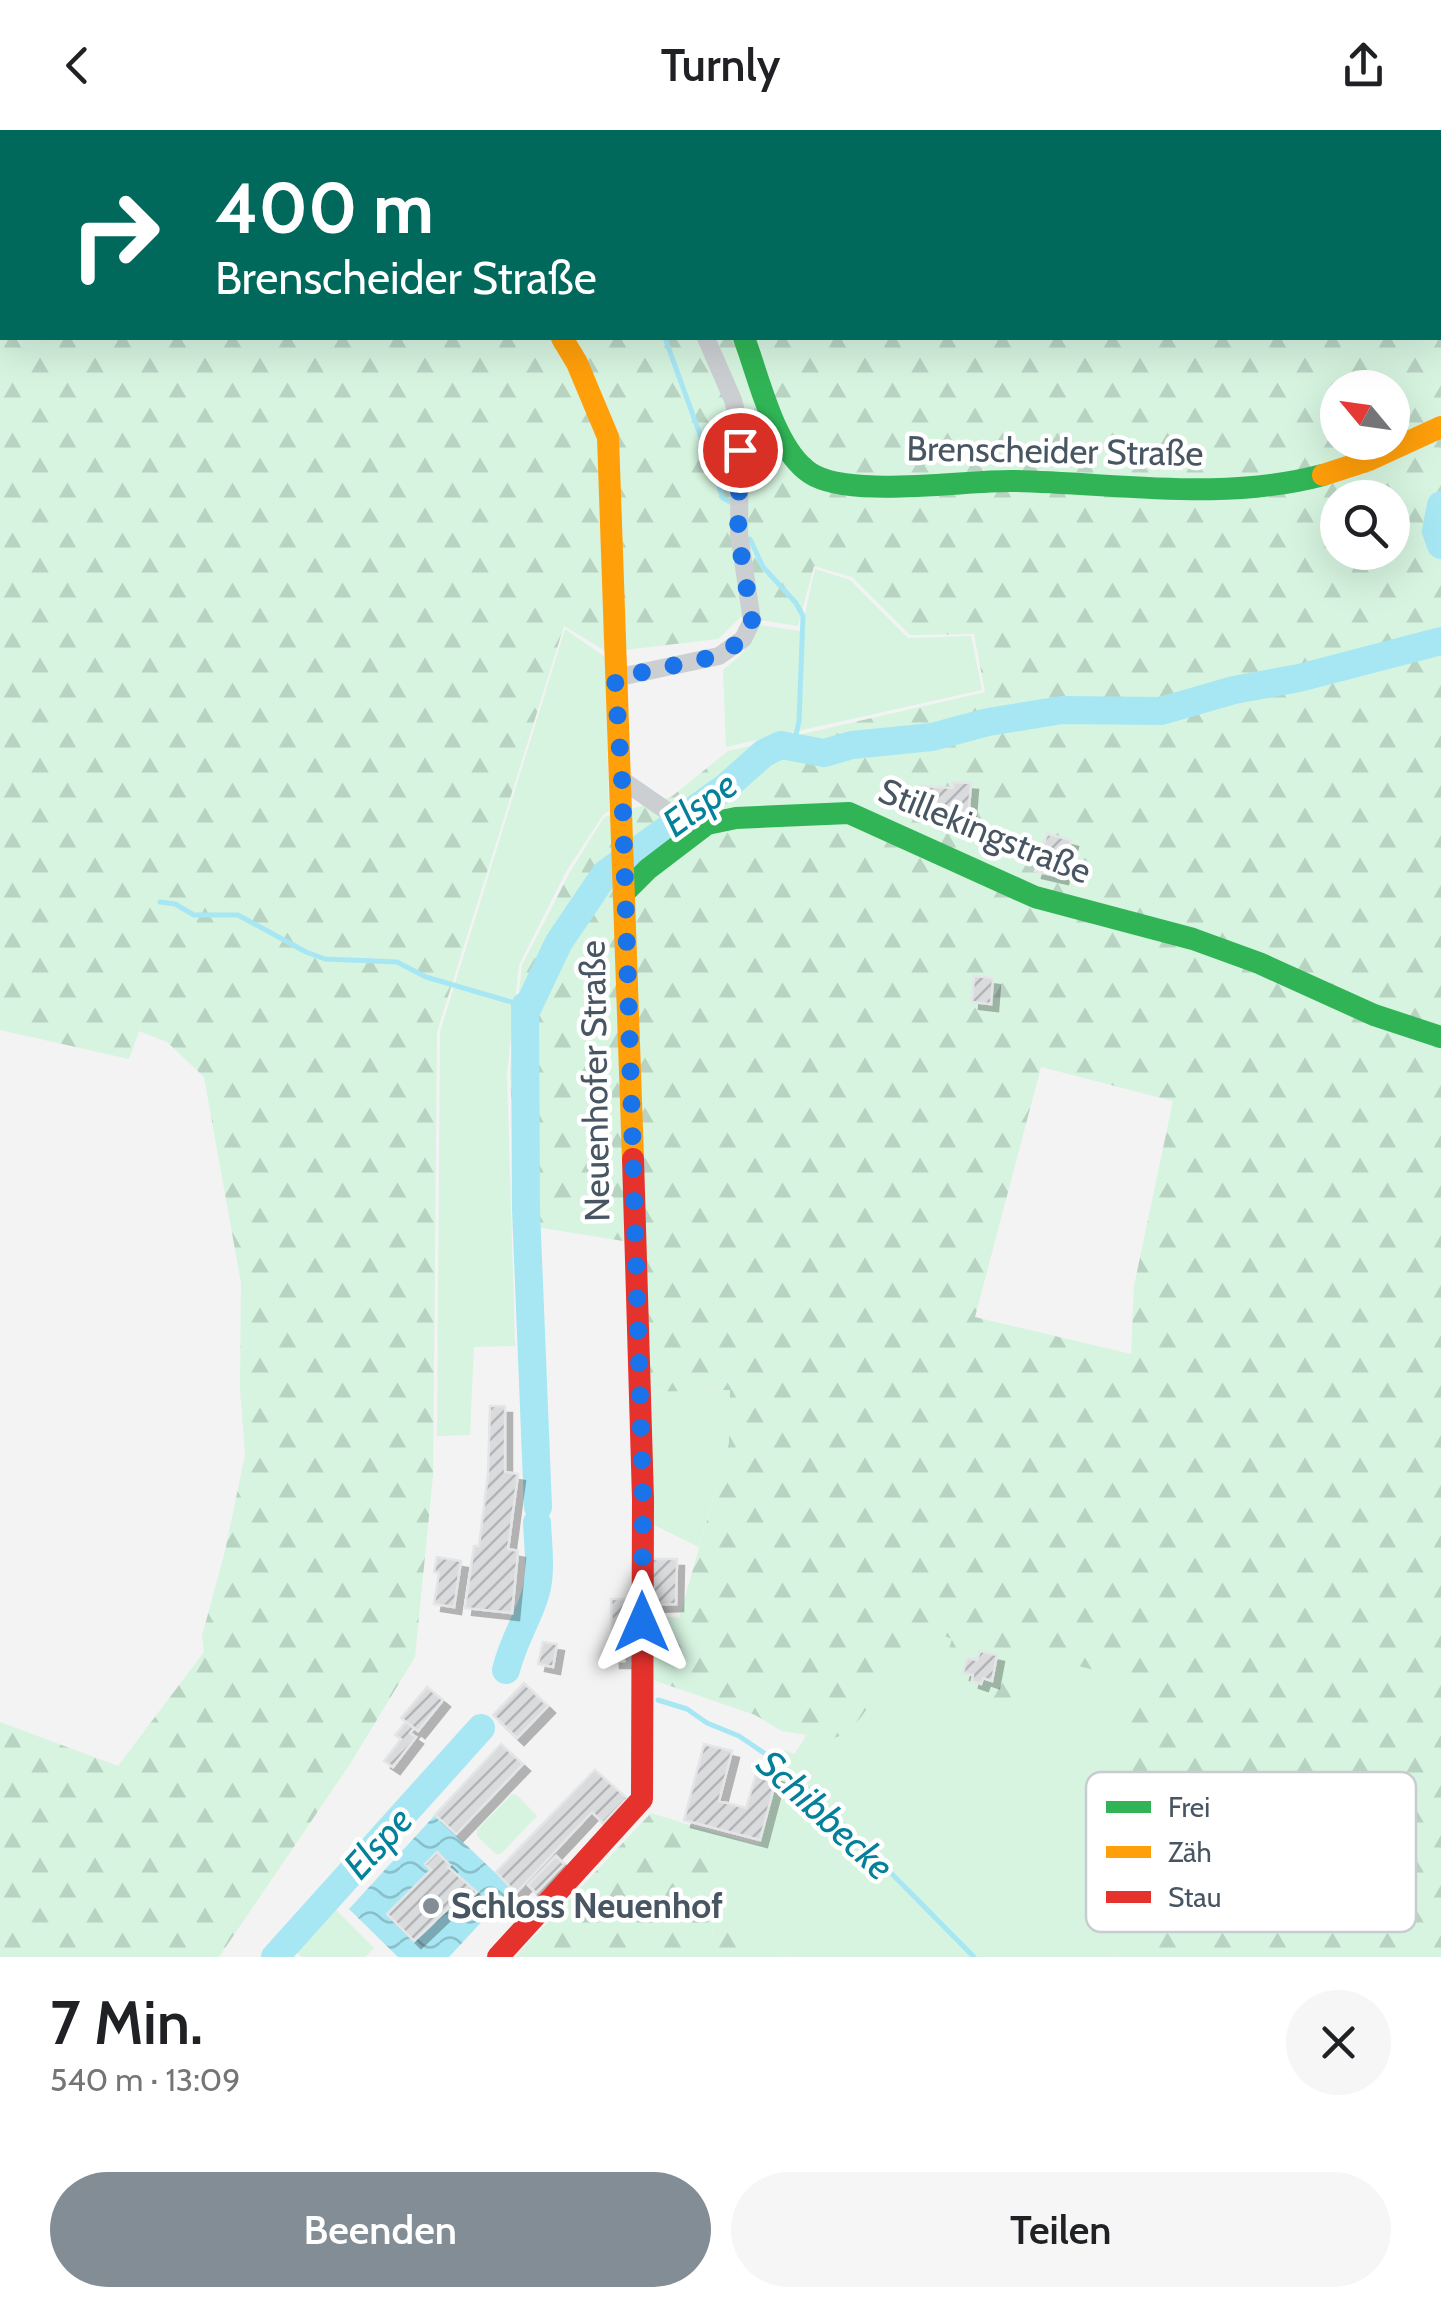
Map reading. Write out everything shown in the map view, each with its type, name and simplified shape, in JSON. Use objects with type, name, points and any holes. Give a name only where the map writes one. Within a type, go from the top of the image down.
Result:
[{"type":"street","name":"Neuenhofer Straße","points":[[498,1957],[642,1799],[643,1499],[608,437],[563,340]]},
{"type":"street","points":[[615,678],[718,656],[744,639],[752,621],[738,534],[740,427],[734,400],[707,340]]},
{"type":"street","name":"Brenscheider Straße","points":[[745,340],[778,427],[793,454],[811,473],[839,483],[1009,481],[1217,490],[1327,474],[1402,446],[1441,426]]},
{"type":"street","points":[[622,780],[666,811],[699,822]]},
{"type":"street","name":"Stillekingstraße","points":[[624,871],[648,869],[699,822],[849,813],[1034,898],[1193,939],[1259,963],[1374,1014],[1441,1037]]},
{"type":"green space","points":[[0,340],[1441,340],[1441,1957],[1113,1957],[1127,1946],[1118,1932],[1416,1932],[1416,1772],[1126,1772],[1127,1678],[1025,1653],[1005,1723],[942,1672],[952,1639],[927,1629],[917,1651],[895,1668],[863,1715],[838,1737],[802,1743],[806,1735],[782,1731],[755,1715],[650,1679],[651,1615],[679,1618],[729,1443],[730,1390],[647,1392],[642,1244],[517,1224],[510,1072],[522,965],[570,872],[604,817],[671,797],[728,751],[985,692],[974,634],[910,635],[852,577],[814,566],[798,626],[741,617],[718,639],[607,652],[564,626],[437,1032],[433,1476],[415,1657],[350,1764],[219,1957],[0,1957],[0,1722],[118,1766],[204,1652],[202,1636],[245,1455],[240,1388],[241,1283],[204,1077],[167,1042],[139,1031],[129,1059],[0,1030]],"holes":[[[1041,1067],[1173,1101],[1134,1286],[1131,1354],[975,1317]]]},
{"type":"green space","points":[[815,569],[850,580],[908,638],[971,636],[982,690],[726,747],[723,670],[741,655],[759,625],[801,631]]},
{"type":"green space","points":[[565,629],[605,657],[609,811],[567,870],[519,965],[507,1074],[515,1346],[474,1347],[470,1435],[437,1436],[440,1032]]},
{"type":"green space","points":[[1132,1355],[1126,1772],[1086,1772],[1086,1932],[1118,1932],[1127,1946],[1113,1957],[789,1957],[736,1927],[713,1941],[706,1830],[759,1845],[784,1750],[794,1754],[802,1743],[838,1736],[853,1725],[895,1667],[917,1650],[927,1629]]},
{"type":"green space","points":[[730,1390],[729,1443],[699,1547],[652,1524],[647,1392]]},
{"type":"green space","points":[[512,1794],[537,1816],[501,1854],[496,1854],[477,1836],[477,1830]]},
{"type":"green space","points":[[651,1813],[706,1830],[713,1941],[736,1927],[789,1957],[515,1957]]},
{"type":"green space","points":[[332,1906],[374,1948],[365,1957],[302,1957],[293,1949]]},
{"type":"water","points":[[435,1815],[512,1889],[449,1957],[398,1957],[349,1909]],"holes":[[[425,1864],[450,1865],[448,1868],[476,1892],[465,1905],[458,1899],[415,1941],[431,1870]]]},
{"type":"building","points":[[953,782],[971,783],[968,820],[948,819],[949,811],[914,808],[916,786],[953,788]]},
{"type":"building","points":[[1047,834],[1071,840],[1061,877],[1035,871]]},
{"type":"building","points":[[974,976],[993,978],[991,1004],[972,1002]]},
{"type":"building","points":[[490,1406],[505,1406],[505,1472],[518,1474],[508,1549],[518,1551],[512,1613],[465,1608],[474,1546],[479,1546],[488,1474]]},
{"type":"building","points":[[437,1557],[461,1561],[454,1607],[434,1604],[439,1573],[434,1572]]},
{"type":"building","points":[[651,1559],[677,1559],[676,1604],[651,1605]]},
{"type":"building","points":[[611,1599],[626,1599],[628,1654],[623,1654],[624,1661],[613,1661]]},
{"type":"building","points":[[543,1642],[557,1644],[553,1667],[538,1664]]},
{"type":"building","points":[[980,1651],[997,1655],[992,1681],[983,1678],[981,1684],[972,1681],[973,1675],[963,1673],[967,1658],[977,1660]]},
{"type":"building","points":[[524,1683],[548,1706],[517,1738],[493,1715]]},
{"type":"building","points":[[427,1687],[443,1700],[418,1731],[401,1718]]},
{"type":"building","points":[[406,1722],[414,1728],[410,1733],[416,1737],[393,1767],[384,1761],[401,1739],[395,1735]]},
{"type":"building","points":[[501,1744],[523,1764],[456,1834],[435,1815]]},
{"type":"building","points":[[704,1744],[732,1751],[719,1801],[746,1808],[757,1771],[777,1776],[760,1840],[684,1820]]},
{"type":"building","points":[[595,1770],[627,1798],[603,1823],[592,1812],[516,1893],[496,1872]]},
{"type":"building","points":[[437,1852],[477,1892],[464,1905],[458,1899],[414,1941],[387,1914],[431,1870],[425,1864]]},
{"type":"building","points":[[556,1856],[564,1864],[536,1893],[528,1885]]},
{"type":"waterway","points":[[666,340],[723,498],[732,503]]},
{"type":"waterway","name":"Elspe","points":[[1441,505],[1436,531],[1441,545]]},
{"type":"waterway","points":[[750,539],[763,567],[803,616],[799,721],[793,749]]},
{"type":"waterway","name":"Elspe","points":[[538,1507],[526,1209],[525,1006],[528,1007],[559,942],[605,874],[727,786],[764,753],[781,745],[824,753],[852,745],[932,737],[988,722],[1062,710],[1161,711],[1441,641]]},
{"type":"waterway","points":[[160,902],[175,904],[194,915],[238,915],[325,959],[397,962],[426,977],[525,1006]]},
{"type":"waterway","name":"Elspe","points":[[506,1670],[537,1587],[537,1523]]},
{"type":"waterway","name":"Schibbecke","points":[[658,1700],[687,1709],[770,1757],[811,1792],[974,1957]]},
{"type":"waterway","name":"Elspe","points":[[275,1957],[481,1728]]},
{"type":"traffic: fast","points":[[745,340],[769,411],[787,447],[810,473],[828,481],[878,487],[1013,481],[1208,489],[1246,488],[1323,475]]},
{"type":"traffic: fast","points":[[626,891],[707,824],[736,818],[849,813],[1035,897],[1193,939],[1259,963],[1374,1015],[1441,1037]]},
{"type":"traffic: slow","points":[[563,340],[608,437],[633,1159]]},
{"type":"traffic: slow","points":[[1323,475],[1369,460],[1441,427]]},
{"type":"traffic: jam","points":[[498,1957],[642,1799],[643,1499],[633,1159]]},
{"type":"place","name":"Schloss Neuenhof","points":[[431,1906]]},
{"type":"route","points":[[642,1622],[643,1499],[632,1214],[628,960],[615,678],[718,656],[744,639],[752,621],[738,534],[740,450]]}]
